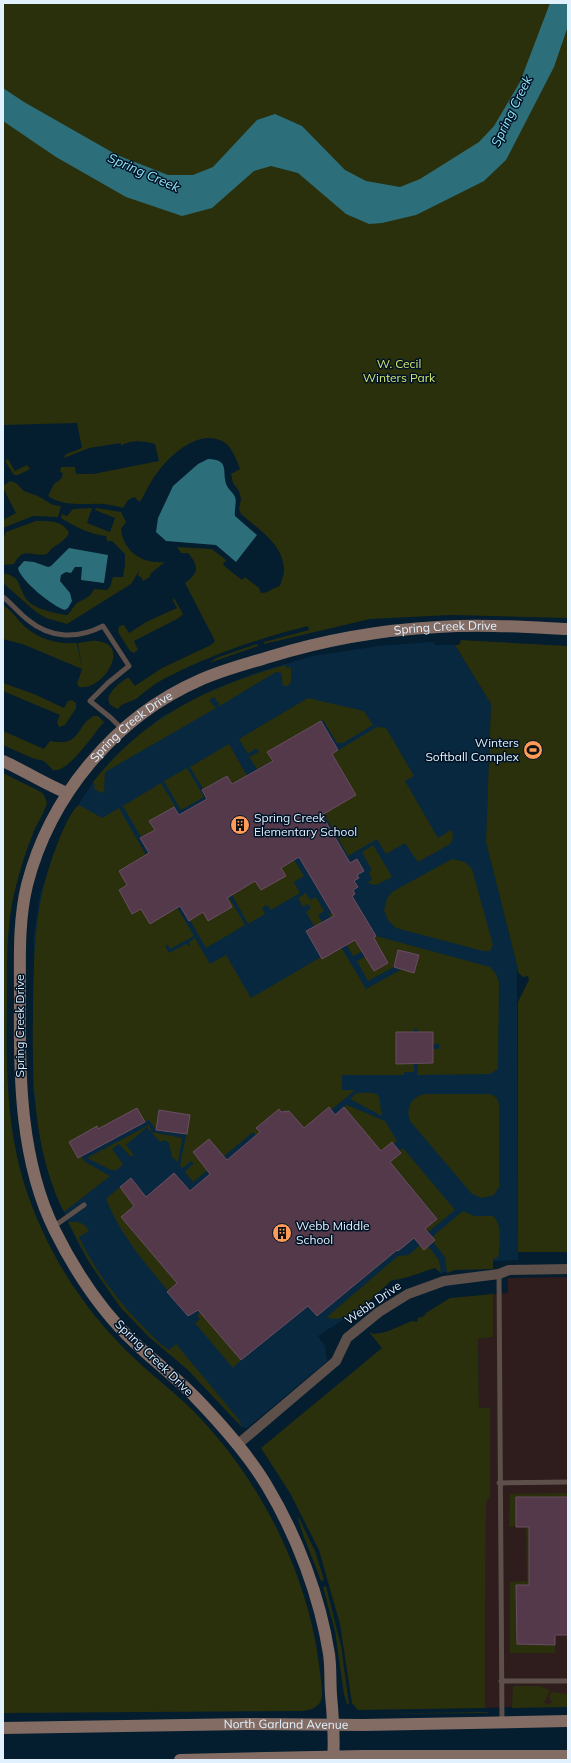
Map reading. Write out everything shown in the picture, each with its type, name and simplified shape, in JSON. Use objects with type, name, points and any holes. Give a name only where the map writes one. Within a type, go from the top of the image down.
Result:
[{"type":"street","name":"Spring Creek Drive","points":[[333,1758],[334,1726],[329,1657],[322,1622],[308,1576],[293,1536],[277,1503],[252,1464],[193,1395],[134,1342],[112,1318],[86,1284],[53,1227],[32,1163],[20,1084],[20,938],[22,910],[27,884],[44,838],[67,792],[86,768],[122,729],[171,694],[200,680],[231,668],[311,644],[377,633],[437,627],[510,626],[568,629]]},
{"type":"street","points":[[3,761],[22,769],[50,786],[67,792]]},
{"type":"street","name":"Webb Drive","points":[[237,1445],[336,1361],[346,1338],[396,1300],[416,1289],[444,1281],[500,1274],[509,1270],[568,1269]]},
{"type":"street","name":"North Garland Avenue","points":[[3,1728],[247,1724],[334,1726],[568,1721]]},
{"type":"street","points":[[180,1760],[568,1756]]},
{"type":"lane","points":[[3,597],[39,629],[57,635],[76,636],[90,633],[103,626],[129,666],[108,682],[90,701],[122,729]]},
{"type":"lane","points":[[53,1227],[84,1205]]},
{"type":"lane","points":[[500,1274],[499,1483],[502,1722]]},
{"type":"lane","points":[[499,1483],[568,1482]]},
{"type":"lane","points":[[501,1681],[568,1681]]},
{"type":"shaded area","points":[[434,642],[435,645],[455,645],[491,704],[486,842],[517,965],[518,1260],[493,1261],[493,1269],[455,1270],[441,1273],[435,1268],[408,1275],[398,1280],[392,1280],[352,1314],[318,1336],[325,1346],[327,1361],[247,1428],[241,1427],[188,1370],[149,1337],[121,1308],[99,1278],[79,1246],[56,1195],[42,1148],[33,1090],[34,934],[40,895],[59,840],[67,823],[93,782],[116,755],[161,717],[212,690],[255,673],[312,656],[378,646]]},
{"type":"shaded area","points":[[568,1277],[568,1705],[485,1708],[486,1502],[490,1498],[490,1407],[479,1408],[478,1339],[493,1337],[493,1294],[508,1293],[508,1278]]},
{"type":"green space","name":"W. Cecil Winters Park","points":[[3,3],[568,3],[568,618],[451,615],[370,619],[264,644],[264,642],[309,630],[308,626],[214,656],[160,681],[136,699],[124,704],[118,709],[112,706],[109,702],[110,693],[127,678],[129,678],[135,686],[162,668],[211,645],[215,641],[185,583],[195,573],[196,566],[188,553],[181,553],[177,547],[212,549],[226,560],[223,565],[242,580],[245,577],[259,588],[261,593],[280,586],[284,568],[279,551],[274,544],[262,531],[241,514],[239,509],[241,499],[239,491],[233,483],[231,474],[240,469],[231,449],[222,441],[213,438],[204,438],[185,446],[163,466],[152,480],[140,502],[134,497],[128,500],[123,508],[103,504],[69,503],[58,501],[48,496],[54,484],[61,479],[63,474],[60,471],[61,467],[75,467],[76,474],[93,474],[159,461],[155,444],[142,441],[129,442],[121,446],[121,443],[89,448],[64,458],[66,454],[82,448],[77,423],[3,425]]},
{"type":"green space","points":[[8,459],[15,471],[27,465],[30,469],[18,475],[14,475],[5,461]]},
{"type":"green space","points":[[10,481],[16,483],[24,491],[38,496],[53,505],[61,506],[58,517],[33,516],[3,528],[3,520],[16,513],[3,488],[3,486]]},
{"type":"green space","points":[[92,508],[87,523],[110,532],[115,518],[95,510],[96,508],[121,512],[126,522],[121,529],[126,545],[130,551],[142,559],[165,562],[151,573],[150,577],[143,581],[141,577],[138,576],[139,571],[131,584],[67,624],[46,618],[36,612],[3,583],[3,573],[10,575],[17,581],[25,597],[32,605],[47,611],[67,615],[76,604],[89,596],[94,589],[107,590],[110,587],[113,577],[123,577],[125,554],[112,541],[107,541],[106,536],[83,530],[61,518],[62,514],[67,516],[73,509]]},
{"type":"green space","points":[[36,521],[50,521],[59,523],[69,533],[47,554],[42,555],[29,553],[21,555],[14,564],[3,565],[3,539],[6,532]]},
{"type":"green space","points":[[174,598],[183,614],[179,618],[134,641],[138,650],[134,653],[130,651],[118,632],[119,626],[124,625],[129,633],[148,621],[177,608],[173,600]]},
{"type":"green space","points":[[3,605],[33,633],[54,642],[77,643],[82,669],[25,645],[3,639]]},
{"type":"green space","points":[[461,640],[568,646],[568,1252],[518,1252],[518,1002],[529,980],[528,976],[523,977],[518,972],[486,842],[491,704],[455,645],[459,645]]},
{"type":"green space","points":[[97,641],[108,644],[113,651],[113,659],[104,676],[88,687],[79,687],[77,684],[82,669],[78,643]]},
{"type":"green space","points":[[257,644],[258,646],[209,663],[216,658]]},
{"type":"green space","points":[[285,665],[287,668],[291,667],[291,681],[288,686],[283,686],[281,673],[276,672],[218,707],[219,704],[214,697],[209,700],[216,708],[105,772],[104,792],[102,793],[94,789],[95,786],[93,782],[113,759],[156,722],[203,695],[256,674]]},
{"type":"green space","points":[[3,683],[34,694],[64,708],[68,701],[72,700],[76,703],[76,708],[65,725],[59,727],[57,722],[60,715],[3,691]]},
{"type":"green space","points":[[308,698],[364,711],[373,725],[343,743],[337,743],[323,720],[268,752],[272,761],[257,769],[249,757],[259,752],[256,748],[248,754],[239,739]]},
{"type":"green space","points":[[93,716],[98,716],[104,722],[80,752],[66,766],[59,770],[53,770],[44,761],[32,758],[3,745],[3,731],[44,749],[50,741],[60,742],[72,739]]},
{"type":"green space","points":[[377,727],[386,728],[414,776],[405,781],[438,838],[451,830],[453,834],[450,844],[418,862],[405,843],[386,854],[377,839],[348,856],[324,814],[356,795],[332,754]]},
{"type":"green space","points":[[229,744],[247,776],[232,784],[226,776],[203,789],[190,767]]},
{"type":"green space","points":[[187,768],[204,797],[181,810],[164,781]]},
{"type":"green space","points":[[3,773],[41,792],[47,803],[31,838],[19,875],[12,904],[8,946],[7,1075],[9,1100],[15,1148],[28,1195],[52,1250],[67,1276],[89,1308],[107,1330],[142,1366],[202,1420],[246,1475],[264,1505],[281,1537],[295,1570],[306,1603],[315,1638],[322,1698],[320,1703],[311,1709],[303,1711],[3,1713]]},
{"type":"green space","points":[[161,783],[175,806],[150,821],[155,830],[141,837],[123,806]]},
{"type":"green space","points":[[79,805],[102,818],[119,808],[146,855],[119,871],[127,885],[119,891],[132,914],[141,909],[177,907],[194,936],[170,949],[168,945],[165,946],[169,953],[186,944],[189,946],[189,942],[195,938],[210,964],[226,955],[251,998],[321,957],[322,959],[339,949],[335,937],[366,989],[402,969],[414,972],[419,955],[399,950],[394,967],[368,981],[357,961],[366,956],[374,971],[388,963],[377,944],[353,956],[329,914],[334,911],[359,946],[376,936],[490,967],[496,974],[499,982],[498,1069],[490,1074],[417,1075],[418,1064],[433,1063],[433,1049],[439,1049],[439,1044],[433,1044],[433,1032],[418,1032],[417,1029],[414,1029],[414,1032],[396,1032],[396,1063],[414,1063],[414,1072],[404,1072],[404,1075],[342,1075],[342,1090],[355,1090],[331,1110],[329,1107],[302,1130],[289,1111],[281,1112],[279,1109],[257,1128],[262,1134],[258,1138],[253,1132],[217,1162],[220,1153],[209,1139],[193,1152],[204,1166],[210,1168],[193,1182],[185,1172],[194,1163],[191,1161],[183,1168],[180,1166],[190,1115],[159,1110],[156,1130],[149,1120],[145,1122],[137,1108],[104,1126],[111,1141],[106,1143],[97,1127],[69,1142],[78,1158],[82,1157],[84,1161],[110,1176],[64,1212],[46,1164],[36,1114],[33,1062],[34,967],[37,927],[49,866],[63,830],[72,812]]},
{"type":"green space","points":[[373,845],[392,877],[376,885],[367,883],[372,880],[369,872],[372,870],[362,852]]},
{"type":"green space","points":[[452,859],[465,862],[472,869],[493,945],[490,951],[483,951],[396,928],[388,920],[384,910],[387,899],[392,892]]},
{"type":"green space","points":[[294,860],[304,876],[294,882],[300,893],[271,910],[267,905],[262,908],[265,914],[248,924],[232,895],[255,881],[261,890],[285,876],[281,868]]},
{"type":"green space","points":[[306,893],[310,900],[316,897],[324,911],[318,915],[322,922],[314,926],[306,912],[311,908],[308,904],[303,907],[298,898]]},
{"type":"green space","points":[[229,897],[245,925],[206,948],[190,920],[203,912],[232,907],[227,898]]},
{"type":"green space","points":[[357,1093],[371,1093],[378,1095],[382,1116],[350,1099]]},
{"type":"green space","points":[[425,1094],[490,1094],[497,1098],[499,1104],[499,1187],[494,1195],[482,1198],[472,1194],[410,1121],[408,1112],[411,1103],[416,1097]]},
{"type":"green space","points":[[347,1105],[385,1121],[397,1141],[393,1144],[392,1142],[381,1151],[344,1107]]},
{"type":"green space","points":[[149,1125],[152,1132],[182,1138],[178,1162],[172,1157],[169,1143],[165,1140],[160,1142],[147,1127],[126,1145],[133,1156],[130,1156],[119,1144],[112,1149],[123,1164],[117,1170],[111,1170],[87,1158]]},
{"type":"green space","points":[[403,1148],[455,1210],[428,1232],[425,1229],[437,1218],[390,1162],[401,1153],[399,1151]]},
{"type":"green space","points":[[120,1187],[134,1206],[121,1217],[177,1283],[168,1291],[125,1236],[106,1199]]},
{"type":"green space","points":[[463,1211],[474,1216],[493,1216],[496,1220],[500,1234],[499,1254],[497,1258],[493,1259],[493,1269],[455,1270],[447,1273],[445,1257],[433,1242],[435,1240],[432,1237]]},
{"type":"green space","points":[[68,1222],[75,1222],[85,1225],[89,1231],[79,1237],[87,1252],[105,1282],[138,1322],[169,1350],[176,1344],[240,1421],[241,1426],[188,1370],[149,1337],[121,1308],[89,1262]]},
{"type":"green space","points":[[420,1245],[428,1246],[439,1260],[441,1273],[435,1268],[408,1277],[392,1280],[370,1300],[352,1313],[335,1319],[327,1317],[398,1256],[409,1255]]},
{"type":"green space","points":[[493,1294],[493,1337],[478,1339],[479,1408],[490,1407],[490,1498],[486,1502],[485,1708],[358,1710],[352,1703],[340,1624],[319,1550],[290,1493],[261,1448],[382,1348],[369,1332],[374,1334],[386,1332],[412,1321],[417,1322],[418,1318],[424,1316],[426,1313],[450,1298]]},
{"type":"green space","points":[[201,1312],[241,1360],[233,1368],[195,1323],[200,1319],[197,1315]]},
{"type":"green space","points":[[568,1493],[568,1497],[516,1497],[516,1526],[509,1527],[510,1494]]},
{"type":"green space","points":[[298,1516],[315,1551],[324,1580],[321,1581],[301,1529]]},
{"type":"green space","points":[[526,1526],[529,1526],[529,1585],[516,1586],[517,1644],[555,1645],[555,1653],[510,1653],[510,1582],[527,1581]]},
{"type":"green space","points":[[326,1586],[341,1646],[349,1704],[347,1704],[344,1694],[335,1631],[323,1587]]},
{"type":"green space","points":[[513,1686],[540,1686],[550,1690],[544,1702],[548,1705],[552,1702],[549,1696],[552,1692],[568,1694],[568,1707],[512,1708]]},
{"type":"green space","points":[[489,1712],[486,1713],[357,1714]]},
{"type":"water","name":"Spring Creek","points":[[550,3],[568,3],[568,26],[554,67],[506,160],[484,181],[416,215],[382,223],[369,224],[346,214],[298,173],[271,166],[254,171],[212,208],[182,216],[126,197],[56,157],[3,121],[3,88],[24,102],[117,155],[168,175],[193,175],[213,167],[257,120],[275,114],[302,126],[345,170],[366,181],[400,187],[420,179],[479,142],[494,126],[520,82]]},
{"type":"water","points":[[208,459],[220,461],[223,464],[225,481],[236,499],[235,516],[257,535],[236,562],[216,545],[166,541],[156,532],[158,518],[173,486],[198,464]]},
{"type":"water","points":[[69,548],[108,555],[104,583],[81,580],[82,567],[75,567],[71,573],[66,572],[61,575],[60,581],[70,593],[72,601],[65,610],[45,599],[24,579],[18,568],[24,561],[34,562],[48,567],[51,566]]},
{"type":"building","name":"Spring Creek Elementary School","points":[[321,721],[338,750],[332,754],[356,795],[322,815],[350,863],[357,859],[364,871],[357,875],[359,878],[354,881],[358,887],[353,890],[355,894],[352,896],[376,936],[374,938],[388,963],[374,971],[355,940],[322,959],[306,931],[334,916],[299,857],[281,868],[286,876],[261,890],[255,881],[227,898],[232,907],[208,921],[203,912],[189,921],[180,906],[150,924],[141,909],[132,914],[119,890],[127,885],[119,871],[149,853],[140,838],[155,830],[149,821],[174,807],[179,815],[207,799],[202,790],[227,776],[232,784],[273,761],[267,752]]},
{"type":"building","points":[[398,950],[419,955],[414,973],[394,967]]},
{"type":"building","points":[[396,1032],[433,1032],[433,1063],[396,1064]]},
{"type":"building","name":"Webb Middle School","points":[[329,1107],[335,1115],[344,1107],[381,1151],[392,1142],[401,1153],[390,1162],[437,1219],[425,1229],[435,1240],[424,1250],[414,1238],[398,1251],[397,1250],[317,1316],[308,1306],[241,1360],[198,1310],[188,1316],[167,1292],[177,1283],[121,1217],[134,1206],[120,1187],[131,1178],[146,1197],[174,1173],[190,1191],[210,1174],[193,1152],[209,1139],[227,1160],[260,1132],[256,1128],[279,1109],[281,1112],[289,1111],[304,1128]]},
{"type":"building","points":[[137,1108],[145,1122],[78,1158],[69,1142],[97,1126],[98,1129]]},
{"type":"building","points":[[159,1110],[190,1115],[187,1134],[156,1130]]},
{"type":"building","points":[[516,1497],[568,1497],[568,1635],[555,1635],[555,1645],[517,1644],[516,1585],[529,1585],[529,1527],[516,1527]]},
{"type":"place","name":"Winters Softball Complex","points":[[533,750]]},
{"type":"place","name":"Spring Creek Elementary School","points":[[240,825]]},
{"type":"place","name":"Webb Middle School","points":[[282,1233]]}]
